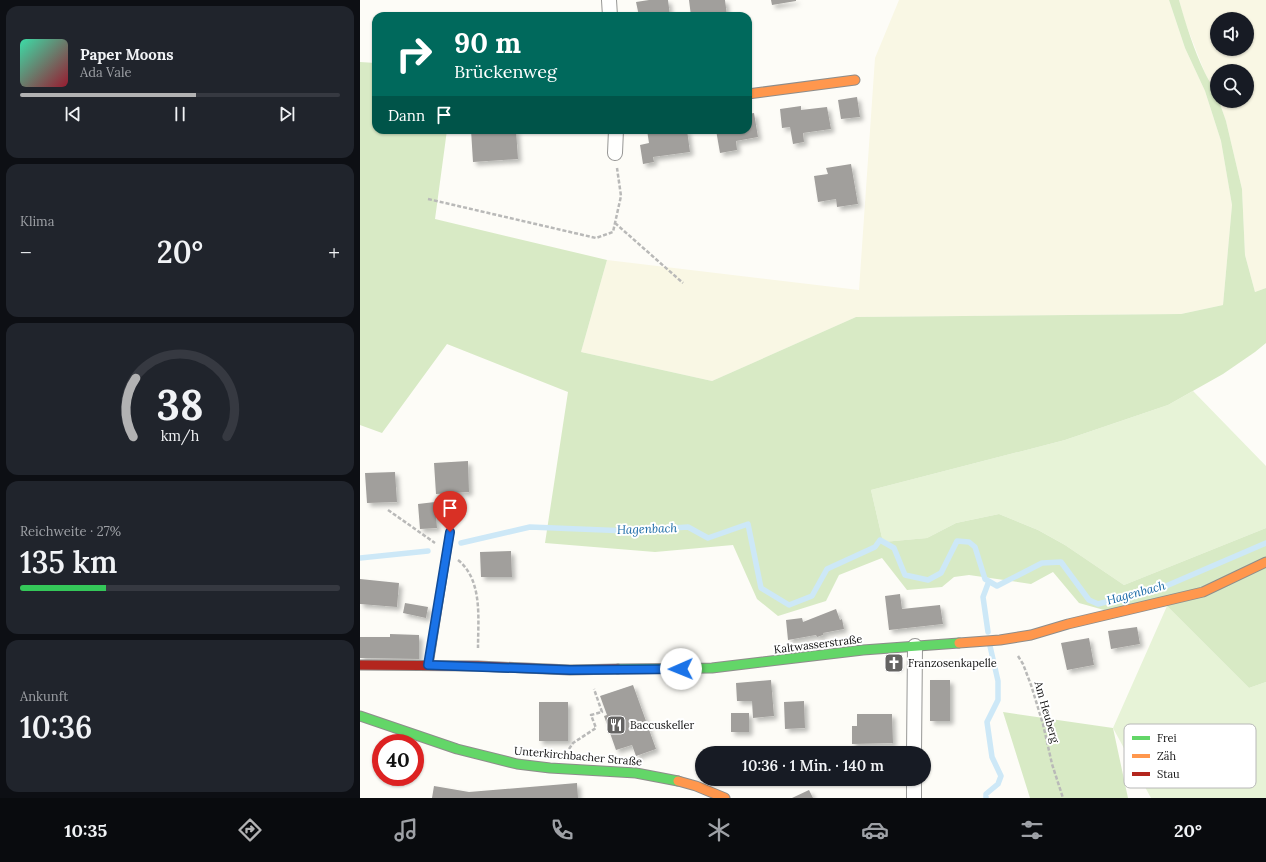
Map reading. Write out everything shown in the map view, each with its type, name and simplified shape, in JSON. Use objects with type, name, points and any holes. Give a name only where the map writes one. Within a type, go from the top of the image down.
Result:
[{"type":"street","points":[[609,0],[610,12]]},
{"type":"street","points":[[752,93],[855,80]]},
{"type":"street","points":[[615,153],[616,134]]},
{"type":"street","name":"Kaltwasserstraße","points":[[360,665],[428,665],[587,670],[712,668],[863,650],[1000,640],[1031,635],[1068,624],[1203,592],[1266,562]]},
{"type":"street","points":[[914,746],[915,646]]},
{"type":"street","name":"Unterkirchbacher Straße","points":[[360,716],[402,732],[455,748],[517,764],[650,774],[688,782],[725,798]]},
{"type":"street","points":[[914,786],[914,798]]},
{"type":"lane","points":[[428,665],[450,532]]},
{"type":"path","points":[[428,199],[596,238],[613,232],[621,196],[615,153]]},
{"type":"path","points":[[615,223],[683,283]]},
{"type":"path","name":"Am Heuberg","points":[[1000,640],[1012,648],[1023,664],[1043,724],[1052,764],[1063,798]]},
{"type":"path","points":[[558,768],[572,743],[596,728],[591,714],[602,712],[587,670]]},
{"type":"shaded area","points":[[899,0],[1169,0],[1185,48],[1205,91],[1221,141],[1232,205],[1223,305],[1181,314],[856,317],[712,381],[581,352],[607,260],[859,290],[875,58]]},
{"type":"shaded area","points":[[1179,0],[1266,0],[1266,288],[1255,292],[1245,255],[1242,189],[1226,121],[1221,108],[1254,108],[1254,64],[1210,64],[1210,83],[1185,22]]},
{"type":"green space","points":[[1169,0],[1179,0],[1197,55],[1210,82],[1210,107],[1205,91],[1185,48]]},
{"type":"green space","points":[[360,62],[372,63],[372,134],[446,134],[435,219],[607,260],[581,352],[712,381],[856,317],[1181,314],[1223,305],[1232,205],[1221,141],[1210,108],[1221,108],[1226,121],[1242,189],[1245,255],[1255,292],[1266,288],[1266,343],[1223,374],[1168,405],[1065,440],[871,490],[883,542],[927,538],[956,523],[999,514],[1038,530],[1065,545],[1124,585],[1266,528],[1266,682],[1249,688],[1167,606],[1104,610],[1079,603],[1053,572],[1031,584],[969,575],[954,577],[942,587],[907,590],[882,558],[839,575],[826,601],[778,616],[757,599],[733,545],[655,552],[545,543],[568,392],[447,344],[382,433],[360,425]]},
{"type":"green space","points":[[1193,391],[1266,466],[1266,528],[1124,585],[1065,545],[1038,530],[999,514],[956,523],[927,538],[883,542],[871,490],[1065,440],[1168,405]]},
{"type":"green space","points":[[1167,606],[1249,688],[1266,682],[1266,798],[1151,798],[1146,788],[1256,788],[1256,724],[1124,724],[1124,748],[1113,728]]},
{"type":"green space","points":[[1003,712],[1113,728],[1124,779],[1124,788],[1126,788],[1128,798],[1030,798]]},
{"type":"building","points":[[668,0],[670,12],[638,12],[636,2]]},
{"type":"building","points":[[689,0],[725,0],[726,12],[690,12]]},
{"type":"building","points":[[771,0],[796,0],[796,1],[772,5]]},
{"type":"building","points":[[857,97],[860,117],[841,119],[838,100]]},
{"type":"building","points":[[801,106],[801,110],[827,107],[831,129],[803,133],[804,142],[793,144],[790,127],[782,128],[780,109]]},
{"type":"building","points":[[752,113],[754,113],[758,137],[736,141],[737,150],[720,153],[717,134],[752,134]]},
{"type":"building","points":[[471,134],[516,134],[518,159],[473,162]]},
{"type":"building","points":[[648,134],[688,134],[690,152],[653,157],[654,162],[643,164],[640,145],[649,143]]},
{"type":"building","points":[[851,164],[858,204],[837,207],[836,199],[818,202],[814,176],[828,174],[826,168]]},
{"type":"building","points":[[468,461],[469,492],[436,494],[434,463]]},
{"type":"building","points":[[395,472],[397,502],[367,503],[365,473]]},
{"type":"building","points":[[435,502],[437,528],[420,529],[418,504]]},
{"type":"building","points":[[511,551],[512,577],[481,577],[480,552]]},
{"type":"building","points":[[360,579],[399,583],[397,607],[360,604]]},
{"type":"building","points":[[900,594],[902,609],[940,605],[943,624],[889,630],[885,596]]},
{"type":"building","points":[[405,603],[428,607],[426,618],[403,613]]},
{"type":"building","points":[[836,609],[840,620],[842,619],[844,629],[823,633],[823,635],[817,637],[816,635],[788,640],[786,620],[802,618],[803,622]]},
{"type":"building","points":[[1137,627],[1140,644],[1111,649],[1108,631]]},
{"type":"building","points":[[390,634],[419,635],[419,659],[360,658],[360,637],[390,637]]},
{"type":"building","points":[[1089,638],[1094,665],[1067,670],[1061,643]]},
{"type":"building","name":"Franzosenkapelle","points":[[891,658],[900,662],[897,668],[888,664]]},
{"type":"building","points":[[771,680],[774,716],[753,718],[752,701],[737,701],[736,683]]},
{"type":"building","points":[[930,680],[950,680],[950,721],[930,721]]},
{"type":"building","points":[[633,685],[656,749],[636,756],[632,745],[616,750],[604,716],[607,715],[600,696]]},
{"type":"building","points":[[804,701],[805,728],[785,729],[784,702]]},
{"type":"building","points":[[539,702],[568,702],[568,741],[539,741]]},
{"type":"building","points":[[731,713],[749,713],[749,732],[731,732]]},
{"type":"building","points":[[857,714],[892,714],[893,743],[852,744],[852,726],[857,726]]},
{"type":"building","points":[[577,783],[578,798],[432,798],[434,786],[469,792]]},
{"type":"building","points":[[809,790],[813,798],[792,798]]},
{"type":"waterway","name":"Hagenbach","points":[[461,543],[530,527],[628,531],[688,527],[708,538],[748,524],[761,588],[789,605],[812,596],[827,569],[875,547],[880,540],[894,548],[905,575],[928,580],[941,573],[957,541],[969,542],[975,547],[985,579],[997,586],[1042,563],[1061,562],[1089,600],[1098,604],[1166,586],[1266,543]]},
{"type":"waterway","name":"Hagenbach","points":[[360,558],[428,551]]},
{"type":"waterway","points":[[988,632],[983,597],[989,581]]},
{"type":"waterway","points":[[986,798],[986,794],[998,784],[1001,776],[992,757],[987,722],[998,700],[998,681],[990,646]]},
{"type":"traffic: fast","points":[[618,669],[712,668],[863,650],[959,643]]},
{"type":"traffic: fast","points":[[360,716],[457,749],[517,764],[550,768],[636,773],[678,781]]},
{"type":"traffic: slow","points":[[752,93],[855,80]]},
{"type":"traffic: slow","points":[[959,643],[1000,640],[1031,635],[1068,624],[1203,592],[1266,562]]},
{"type":"traffic: slow","points":[[678,781],[696,786],[725,798]]},
{"type":"traffic: jam","points":[[360,665],[478,666],[570,670],[618,669]]},
{"type":"place","name":"Franzosenkapelle","points":[[894,663]]},
{"type":"place","name":"Baccuskeller","points":[[616,725]]},
{"type":"route","points":[[450,532],[448,552],[428,665],[570,670],[681,669]]}]
